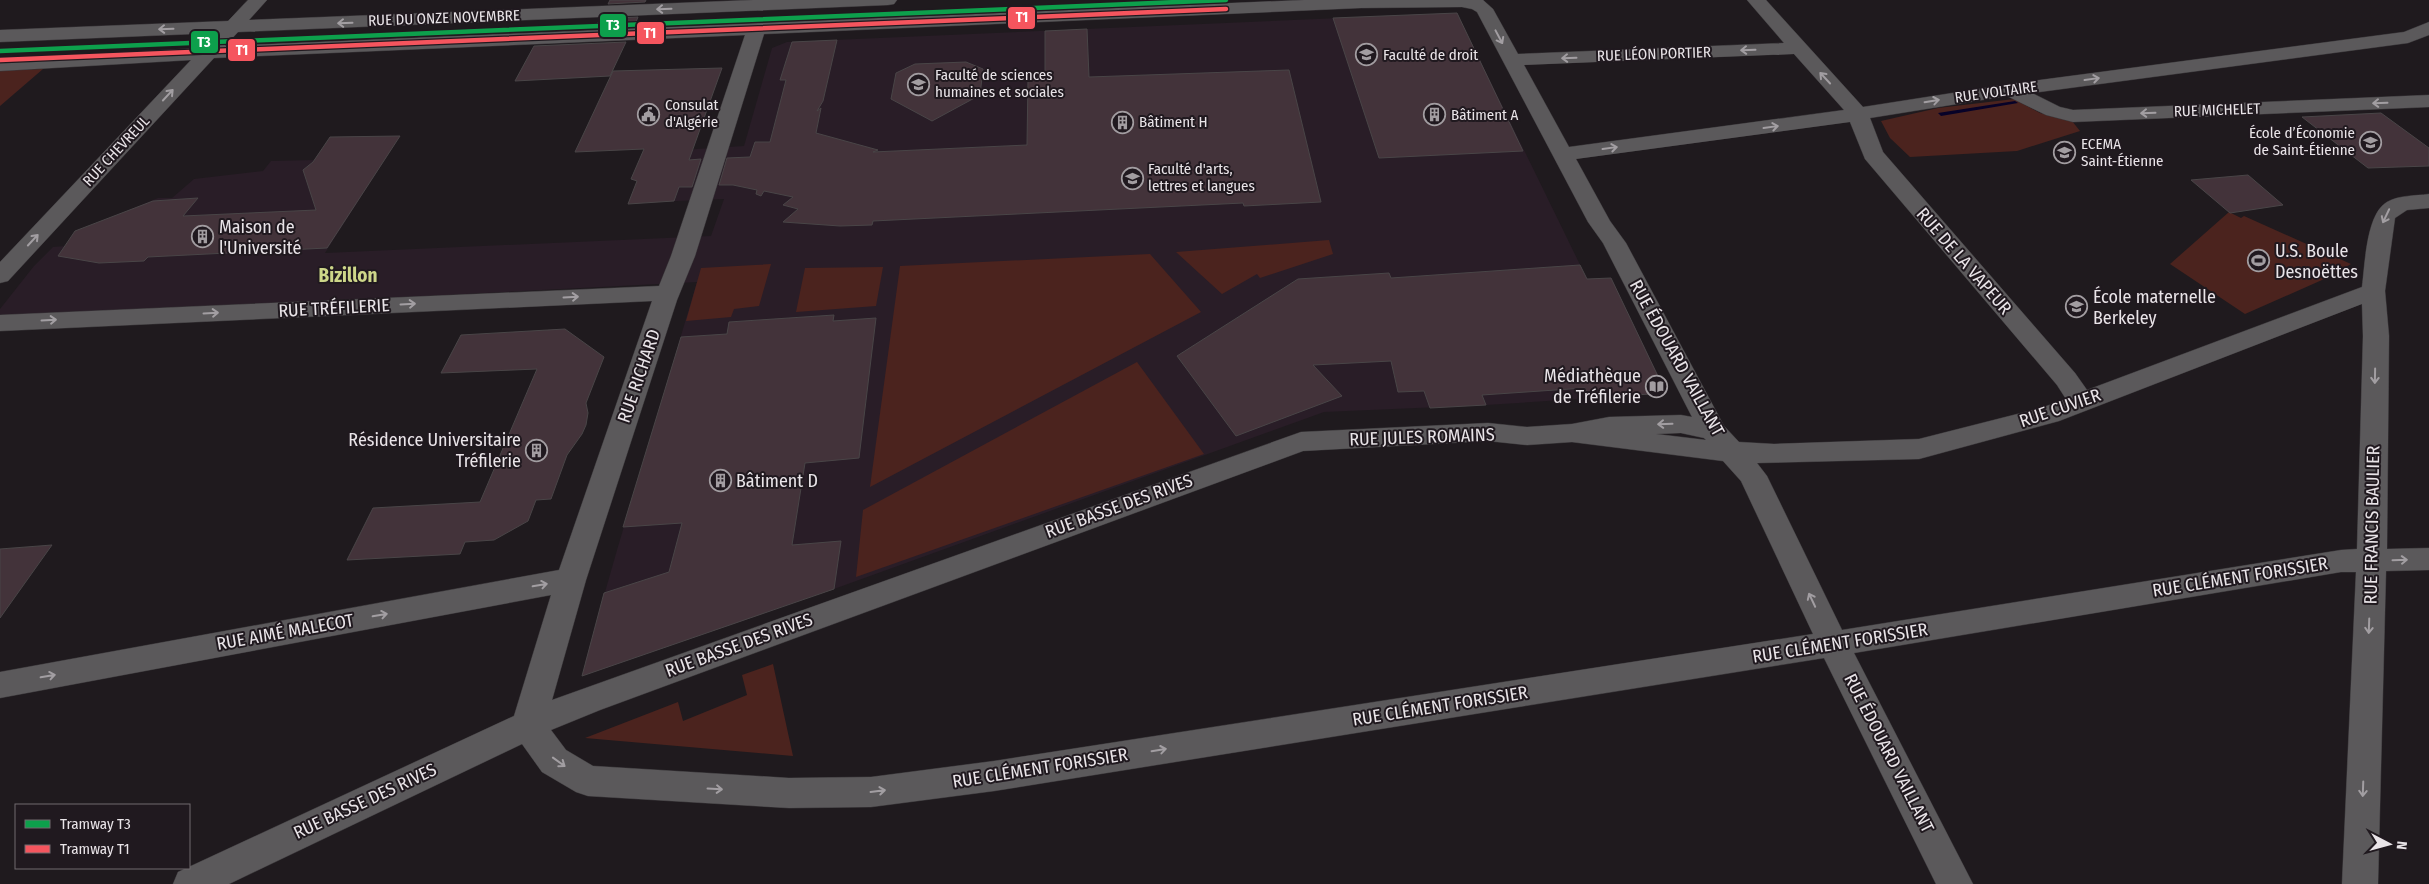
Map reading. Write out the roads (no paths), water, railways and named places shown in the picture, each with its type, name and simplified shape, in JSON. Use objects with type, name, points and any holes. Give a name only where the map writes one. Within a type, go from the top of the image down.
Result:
[{"type":"street","name":"RUE CHEVREUL","points":[[0,276],[258,0]]},
{"type":"street","name":"RUE DU ONZE NOVEMBRE","points":[[0,36],[888,0]]},
{"type":"street","points":[[1756,0],[1858,114]]},
{"type":"street","name":"RUE DU ONZE NOVEMBRE","points":[[0,65],[207,53],[756,29],[1117,7],[1469,2]]},
{"type":"street","name":"RUE ÉDOUARD VAILLANT","points":[[1469,2],[1484,9],[1599,222],[1614,243],[1723,442],[1753,476],[1833,644],[1955,884]]},
{"type":"street","name":"RUE VOLTAIRE","points":[[1562,154],[1858,114],[2010,90],[2408,37],[2429,28]]},
{"type":"street","name":"RUE RICHARD","points":[[528,725],[571,580],[668,293],[683,256],[756,29]]},
{"type":"street","name":"RUE LÉON PORTIER","points":[[1512,60],[1797,48]]},
{"type":"street","name":"RUE MICHELET","points":[[2010,90],[2053,112],[2073,116],[2429,101]]},
{"type":"street","name":"RUE DE LA VAPEUR","points":[[1858,114],[1872,154],[2066,379],[2081,402]]},
{"type":"street","name":"RUE FRANCIS BAULIER","points":[[2360,884],[2372,561],[2376,336],[2372,291],[2384,218],[2389,208],[2399,204],[2429,201]]},
{"type":"street","name":"RUE CUVIER","points":[[1723,442],[1774,454],[1919,448],[2049,415],[2372,291]]},
{"type":"street","name":"RUE TRÉFILERIE","points":[[0,323],[668,293]]},
{"type":"street","name":"RUE JULES ROMAINS","points":[[1301,442],[1488,432],[1527,436],[1572,433],[1723,442]]},
{"type":"street","name":"RUE BASSE DES RIVES","points":[[191,884],[528,725],[588,700],[1301,442]]},
{"type":"street","name":"RUE CLÉMENT FORISSIER","points":[[528,725],[554,760],[588,781],[789,793],[871,792],[1014,773],[1833,644],[2341,561],[2429,559]]},
{"type":"street","name":"RUE AIMÉ MALECOT","points":[[0,685],[571,580]]},
{"type":"tram line","name":"T3","points":[[0,51],[1226,0]]},
{"type":"tram line","name":"T1","points":[[0,60],[1226,9]]},
{"type":"place","name":"Faculté de droit","points":[[1367,55]]},
{"type":"place","name":"Faculté de sciences humaines et sociales","points":[[919,84]]},
{"type":"place","name":"Consulat d'Algérie","points":[[649,114]]},
{"type":"place","name":"Bâtiment A","points":[[1435,115]]},
{"type":"place","name":"Bâtiment H","points":[[1123,122]]},
{"type":"place","name":"École d’Économie de Saint-Étienne","points":[[2371,142]]},
{"type":"place","name":"ECEMA Saint-Étienne","points":[[2065,153]]},
{"type":"place","name":"Faculté d'arts, lettres et langues","points":[[1132,178]]},
{"type":"place","name":"Maison de l'Université","points":[[203,237]]},
{"type":"place","name":"U.S. Boule Desnoëttes","points":[[2259,261]]},
{"type":"place","name":"École maternelle Berkeley","points":[[2077,307]]},
{"type":"place","name":"Médiathèque de Tréfilerie","points":[[1657,386]]},
{"type":"place","name":"Résidence Universitaire Tréfilerie","points":[[537,450]]},
{"type":"place","name":"Bâtiment D","points":[[720,481]]},
{"type":"district","name":"Bizillon","points":[[348,275]]}]
